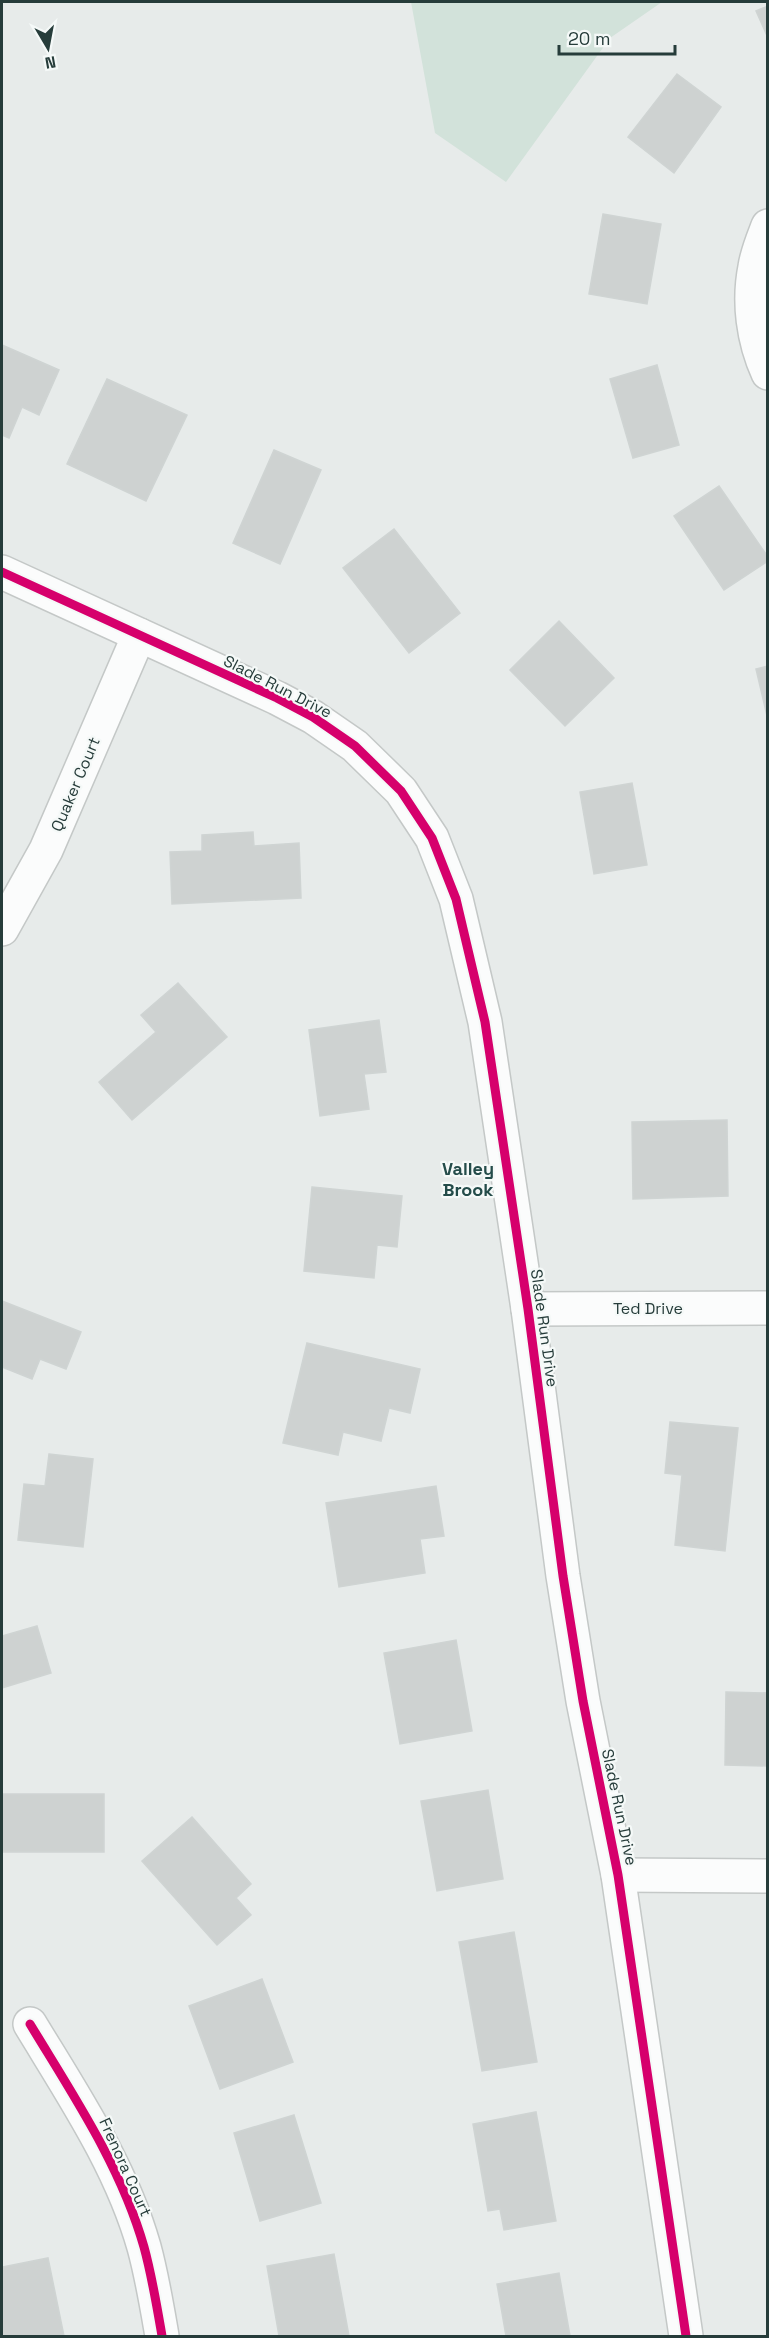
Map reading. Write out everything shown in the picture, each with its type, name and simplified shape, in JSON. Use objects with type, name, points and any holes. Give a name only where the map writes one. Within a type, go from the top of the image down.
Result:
[{"type":"street","points":[[768,226],[755,267],[751,312],[761,358],[768,373]]},
{"type":"street","name":"Slade Run Drive","points":[[2,572],[277,698],[313,717],[355,746],[401,790],[432,838],[456,899],[485,1023],[583,1701],[618,1875],[686,2337]]},
{"type":"street","name":"Quaker Court","points":[[2,929],[46,850],[139,635]]},
{"type":"street","name":"Ted Drive","points":[[528,1308],[768,1308]]},
{"type":"street","points":[[618,1875],[768,1876]]},
{"type":"street","name":"Frenora Court","points":[[30,2024],[93,2126],[121,2182],[144,2246],[162,2337]]},
{"type":"shaded area","points":[[411,2],[662,2],[610,38],[506,182],[435,133]]},
{"type":"building","points":[[768,6],[768,38],[756,11]]},
{"type":"building","points":[[677,74],[721,107],[674,173],[628,137]]},
{"type":"building","points":[[603,214],[661,224],[647,304],[589,294]]},
{"type":"building","points":[[2,345],[59,370],[39,415],[22,407],[9,438],[2,435]]},
{"type":"building","points":[[657,365],[679,445],[633,458],[610,379]]},
{"type":"building","points":[[107,379],[187,415],[146,501],[67,464]]},
{"type":"building","points":[[274,450],[321,470],[280,564],[233,543]]},
{"type":"building","points":[[719,486],[768,557],[768,561],[724,590],[674,516]]},
{"type":"building","points":[[394,529],[460,613],[409,653],[343,568]]},
{"type":"building","points":[[559,621],[614,678],[565,726],[510,670]]},
{"type":"building","points":[[768,666],[768,720],[756,669]]},
{"type":"building","points":[[632,783],[647,865],[594,874],[580,792]]},
{"type":"building","points":[[253,832],[254,846],[299,843],[301,898],[172,904],[170,852],[202,851],[202,835]]},
{"type":"building","points":[[178,983],[227,1037],[132,1120],[99,1082],[156,1032],[141,1015]]},
{"type":"building","points":[[379,1020],[386,1072],[364,1074],[369,1109],[320,1116],[309,1030]]},
{"type":"building","points":[[727,1120],[728,1196],[633,1199],[632,1122]]},
{"type":"building","points":[[312,1187],[402,1196],[397,1247],[377,1245],[374,1278],[304,1271]]},
{"type":"building","points":[[2,1301],[81,1332],[66,1369],[40,1359],[32,1379],[2,1367]]},
{"type":"building","points":[[307,1343],[420,1369],[410,1413],[389,1408],[381,1441],[343,1432],[338,1455],[283,1443]]},
{"type":"building","points":[[670,1422],[738,1428],[725,1551],[675,1545],[682,1475],[665,1473]]},
{"type":"building","points":[[49,1454],[93,1459],[83,1547],[18,1540],[24,1484],[45,1486]]},
{"type":"building","points":[[436,1486],[444,1536],[420,1539],[425,1573],[339,1587],[326,1503]]},
{"type":"building","points":[[37,1626],[51,1673],[2,1688],[2,1636]]},
{"type":"building","points":[[456,1640],[472,1731],[400,1744],[384,1653]]},
{"type":"building","points":[[726,1692],[768,1693],[768,1766],[725,1765]]},
{"type":"building","points":[[488,1790],[503,1879],[437,1891],[421,1801]]},
{"type":"building","points":[[2,1794],[104,1794],[104,1852],[2,1852]]},
{"type":"building","points":[[192,1817],[251,1884],[236,1898],[251,1915],[217,1945],[142,1861]]},
{"type":"building","points":[[514,1932],[537,2062],[482,2071],[459,1942]]},
{"type":"building","points":[[262,1979],[293,2062],[220,2089],[189,2006]]},
{"type":"building","points":[[536,2112],[556,2221],[504,2230],[500,2209],[488,2211],[473,2124]]},
{"type":"building","points":[[294,2115],[321,2203],[260,2221],[234,2133]]},
{"type":"building","points":[[334,2254],[349,2336],[279,2336],[267,2266]]},
{"type":"building","points":[[48,2258],[64,2336],[2,2336],[2,2267]]},
{"type":"building","points":[[559,2273],[570,2336],[506,2336],[497,2284]]},
{"type":"cycle path","points":[[2,572],[277,698],[313,717],[355,746],[401,791],[432,838],[456,899],[485,1022],[528,1309],[563,1576],[583,1701],[618,1875],[686,2336]]},
{"type":"cycle path","points":[[30,2024],[79,2104],[123,2188],[144,2247],[162,2336]]},
{"type":"district","name":"Valley Brook","points":[[468,1179]]}]
